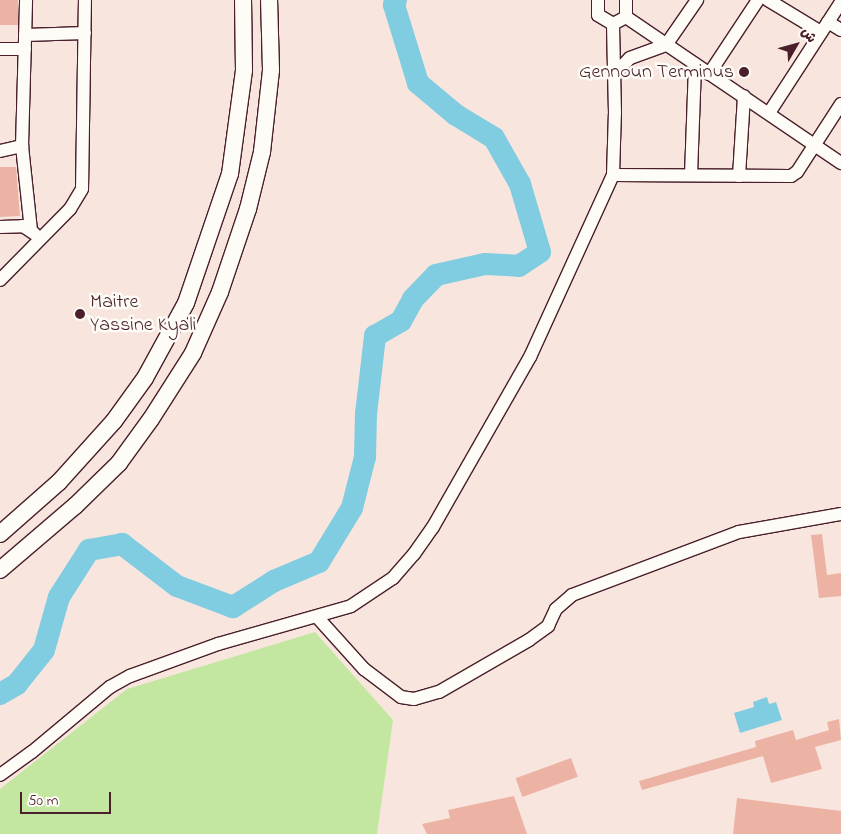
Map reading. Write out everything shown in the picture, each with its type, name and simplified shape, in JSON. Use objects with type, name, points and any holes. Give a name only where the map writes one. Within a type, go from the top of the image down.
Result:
[{"type":"main road","points":[[0,534],[59,482],[114,421],[145,378],[186,302],[230,174],[244,70],[243,0]]},
{"type":"main road","points":[[0,570],[75,506],[119,463],[151,419],[192,352],[220,292],[248,209],[262,152],[271,70],[269,0]]},
{"type":"street","points":[[26,0],[22,146],[35,235]]},
{"type":"street","points":[[0,280],[35,235],[70,210],[82,189],[85,0]]},
{"type":"street","points":[[598,0],[598,15],[613,24]]},
{"type":"street","points":[[626,17],[627,0]]},
{"type":"street","points":[[614,75],[630,58],[666,45],[696,0]]},
{"type":"street","points":[[709,74],[758,0]]},
{"type":"street","points":[[768,0],[825,27],[841,30]]},
{"type":"street","points":[[769,113],[841,2]]},
{"type":"street","points":[[613,24],[626,17]]},
{"type":"street","points":[[626,17],[841,163]]},
{"type":"street","points":[[0,775],[32,752],[110,687],[130,676],[218,644],[318,618],[351,606],[393,578],[433,527],[530,357],[612,175],[613,24]]},
{"type":"street","points":[[25,35],[85,33]]},
{"type":"street","points":[[0,49],[25,49]]},
{"type":"street","points":[[691,175],[695,64]]},
{"type":"street","points":[[739,176],[744,96]]},
{"type":"street","points":[[612,175],[791,176],[816,145],[841,104]]},
{"type":"street","points":[[0,151],[22,146]]},
{"type":"street","points":[[0,226],[35,235]]},
{"type":"street","points":[[318,618],[364,669],[401,697],[414,699],[439,692],[529,640],[548,626],[556,610],[572,595],[740,532],[841,514]]},
{"type":"green space","points":[[315,632],[393,720],[377,834],[0,834],[0,789],[127,689]]},
{"type":"water","points":[[767,697],[769,704],[776,702],[782,720],[740,733],[734,713],[754,707],[753,702]]},
{"type":"building","points":[[0,0],[18,0],[18,25],[0,25]]},
{"type":"building","points":[[0,167],[16,167],[20,216],[0,217]]},
{"type":"building","points":[[822,534],[827,575],[841,573],[841,596],[819,598],[811,535]]},
{"type":"building","points":[[839,719],[841,740],[815,747],[822,769],[771,783],[763,756],[642,790],[639,781],[756,747],[755,741],[793,730],[796,740],[829,730],[827,722]]},
{"type":"building","points":[[571,758],[578,777],[522,797],[516,778]]},
{"type":"building","points":[[514,796],[527,834],[427,834],[422,824],[450,818],[448,810]]},
{"type":"building","points":[[737,798],[841,811],[841,834],[733,834]]},
{"type":"waterway","points":[[0,694],[17,684],[44,650],[59,597],[89,550],[122,544],[177,586],[233,607],[274,581],[319,562],[352,508],[365,457],[366,414],[375,336],[401,321],[413,299],[436,275],[485,264],[519,266],[540,252],[520,184],[494,138],[456,115],[418,83],[394,5],[396,0]]},
{"type":"place","name":"Gennoun Terminus","points":[[744,72]]},
{"type":"place","name":"Maitre Yassine Kyali","points":[[80,314]]}]
